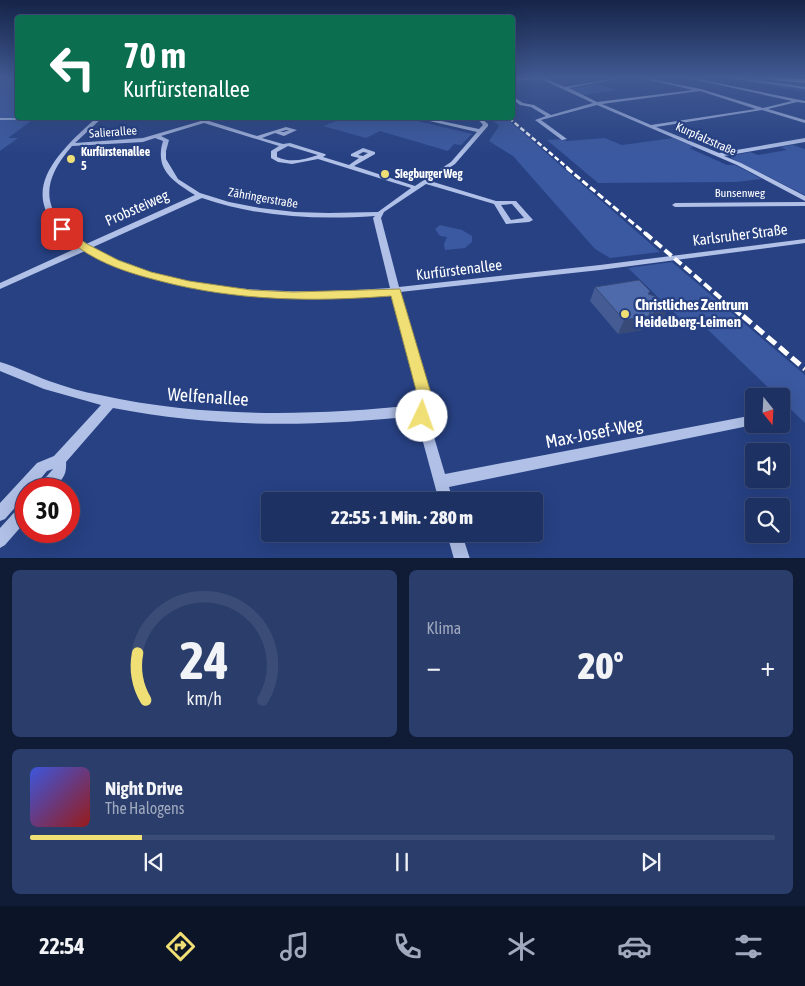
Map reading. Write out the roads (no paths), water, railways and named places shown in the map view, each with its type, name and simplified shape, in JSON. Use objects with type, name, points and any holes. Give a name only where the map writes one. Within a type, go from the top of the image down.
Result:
[{"type":"street","points":[[521,103],[532,106],[550,116]]},
{"type":"street","points":[[564,139],[537,120],[598,103]]},
{"type":"street","name":"Kurpfalzstraße","points":[[598,103],[719,155],[805,199]]},
{"type":"street","points":[[744,103],[805,122]]},
{"type":"street","points":[[651,126],[764,109],[789,103]]},
{"type":"street","points":[[0,119],[15,119]]},
{"type":"street","name":"Kurfürstenallee","points":[[97,120],[70,145],[56,161],[50,172],[45,190],[46,199],[55,221],[84,248],[129,269],[162,279],[205,288],[251,293],[345,296],[678,257]]},
{"type":"street","name":"Salierallee","points":[[70,145],[140,140],[206,120]]},
{"type":"street","points":[[433,120],[480,131]]},
{"type":"street","points":[[444,492],[420,410],[424,403],[423,390],[377,220],[379,214],[453,163],[486,125],[481,120]]},
{"type":"street","points":[[203,121],[283,146]]},
{"type":"street","points":[[257,138],[276,132]]},
{"type":"street","name":"Zähringerstraße","points":[[155,136],[166,140],[163,159],[168,172],[180,183],[202,195],[236,206],[280,214],[338,217],[379,214]]},
{"type":"street","points":[[719,155],[805,140]]},
{"type":"street","points":[[288,144],[323,154],[318,157],[302,162],[280,161],[274,158],[273,154],[288,144]]},
{"type":"street","points":[[318,157],[416,188]]},
{"type":"street","points":[[349,167],[364,158]]},
{"type":"street","points":[[425,182],[496,203]]},
{"type":"street","name":"Probsteiweg","points":[[84,248],[202,195]]},
{"type":"street","name":"Bunsenweg","points":[[675,205],[805,204]]},
{"type":"street","name":"Karlsruher Straße","points":[[678,257],[805,241]]},
{"type":"street","points":[[0,286],[84,248]]},
{"type":"street","name":"Welfenallee","points":[[0,366],[48,385],[111,402],[177,414],[254,418],[335,418],[420,410]]},
{"type":"street","points":[[0,514],[42,467],[59,460],[111,402]]},
{"type":"street","name":"Max-Josef-Weg","points":[[441,482],[745,422]]},
{"type":"street","points":[[55,478],[60,472],[59,460]]},
{"type":"street","points":[[0,540],[15,523]]},
{"type":"street","points":[[457,542],[462,558]]},
{"type":"railway","points":[[511,120],[569,169]]},
{"type":"railway","points":[[567,168],[646,234]]},
{"type":"railway","points":[[645,233],[744,318]]},
{"type":"railway","points":[[743,316],[805,369]]},
{"type":"place","name":"Kurfürstenallee 5","points":[[71,159]]},
{"type":"place","name":"Siegburger Weg","points":[[385,174]]},
{"type":"place","name":"Christliches Zentrum Heidelberg-Leimen","points":[[625,314]]}]
